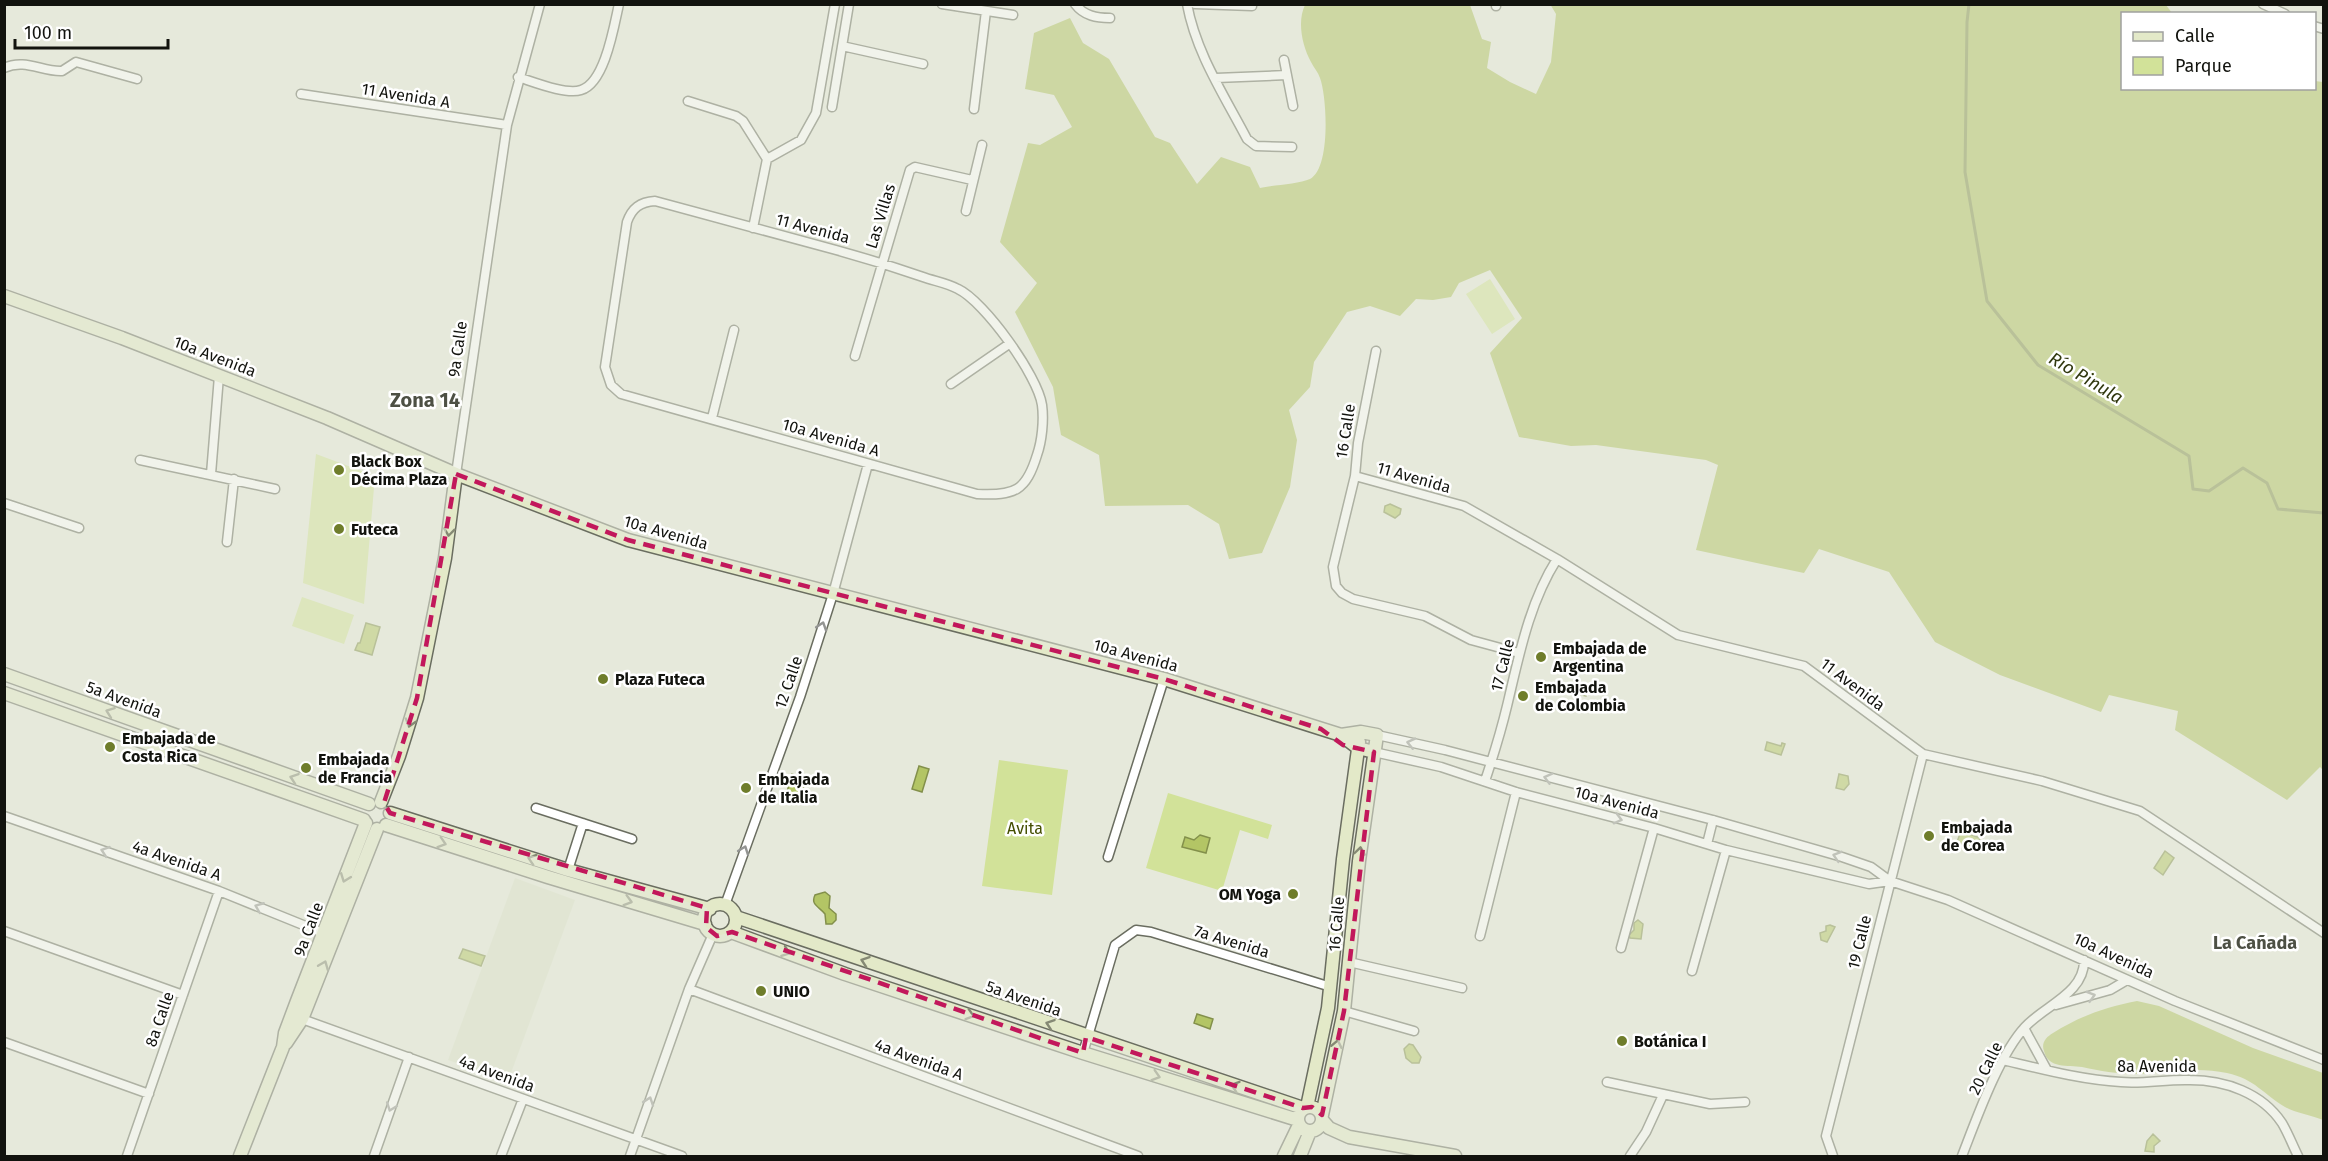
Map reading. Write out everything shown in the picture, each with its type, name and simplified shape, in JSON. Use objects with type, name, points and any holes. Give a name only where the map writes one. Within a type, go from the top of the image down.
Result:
[{"type":"street","name":"9a Calle","points":[[377,822],[364,811],[375,803],[399,756],[417,698],[445,558],[507,125],[518,77],[540,4]]},
{"type":"street","points":[[518,77],[566,91],[580,91],[590,86],[600,74],[619,4]]},
{"type":"street","points":[[767,159],[801,140],[816,113],[835,4]]},
{"type":"street","points":[[832,107],[849,4]]},
{"type":"street","points":[[942,4],[1013,15]]},
{"type":"street","points":[[1075,4],[1078,10],[1095,18],[1110,18]]},
{"type":"street","points":[[1187,4],[1194,37],[1246,138],[1256,146],[1292,147]]},
{"type":"street","points":[[1195,4],[1252,6]]},
{"type":"street","points":[[2263,4],[2281,12]]},
{"type":"street","points":[[974,109],[986,11]]},
{"type":"street","points":[[842,46],[922,64]]},
{"type":"street","points":[[1284,60],[1293,106]]},
{"type":"street","points":[[4,68],[17,64],[29,64],[62,71],[76,62],[137,79]]},
{"type":"street","points":[[1216,78],[1287,75]]},
{"type":"street","name":"11 Avenida A","points":[[301,94],[507,125]]},
{"type":"street","points":[[687,100],[736,116],[743,121],[767,159],[753,228]]},
{"type":"street","points":[[966,211],[982,145]]},
{"type":"street","name":"Las Villas","points":[[882,262],[912,168],[972,180]]},
{"type":"street","name":"11 Avenida","points":[[611,385],[605,367],[606,356],[627,222],[630,214],[638,205],[655,201],[882,262],[959,289],[994,322],[1035,383],[1042,405],[1039,449],[1034,466]]},
{"type":"street","points":[[855,356],[882,262]]},
{"type":"street","name":"10a Avenida","points":[[4,296],[122,338],[327,418],[456,474],[628,540],[1164,679],[1341,735],[1358,748],[1441,767],[1516,792],[1654,828],[1726,850],[1869,884],[1890,881]]},
{"type":"street","points":[[712,418],[734,330]]},
{"type":"street","points":[[951,384],[1009,344]]},
{"type":"street","name":"16 Calle","points":[[1376,351],[1358,443],[1355,476],[1333,567],[1336,586],[1342,593],[1353,599],[1425,616],[1471,640],[1519,653]]},
{"type":"street","points":[[212,474],[219,376]]},
{"type":"street","name":"10a Avenida A","points":[[611,385],[621,394],[977,494],[999,495],[1014,491],[1028,480],[1034,466]]},
{"type":"street","points":[[140,460],[275,489]]},
{"type":"street","name":"12 Calle","points":[[725,905],[800,697],[832,594],[868,464]]},
{"type":"street","name":"11 Avenida","points":[[1355,476],[1464,506],[1557,559],[1673,633],[1804,666],[1923,754],[2042,781],[2140,811],[2324,933]]},
{"type":"street","points":[[227,543],[234,479]]},
{"type":"street","points":[[4,503],[79,528]]},
{"type":"street","name":"17 Calle","points":[[1485,782],[1507,710],[1519,653],[1546,576],[1557,559]]},
{"type":"street","name":"5a Avenida","points":[[4,674],[375,803]]},
{"type":"street","points":[[1108,857],[1164,679]]},
{"type":"street","name":"5a Avenida","points":[[4,693],[346,812],[548,877],[705,924]]},
{"type":"street","points":[[1321,729],[1346,749],[1355,773]]},
{"type":"street","name":"10a Avenida","points":[[1341,735],[1361,732],[1377,735],[1713,820],[1842,857],[1871,867],[1890,881],[1948,900],[2127,980],[2324,1060]]},
{"type":"street","name":"16 Calle","points":[[1298,1122],[1298,1116],[1305,1107],[1331,987],[1343,859],[1361,732]]},
{"type":"street","name":"16 Calle","points":[[1300,1156],[1318,1124],[1344,1011],[1357,872],[1377,735]]},
{"type":"street","name":"19 Calle","points":[[1833,1156],[1826,1136],[1923,754]]},
{"type":"street","points":[[1480,936],[1516,792]]},
{"type":"street","points":[[375,803],[387,806],[377,822]]},
{"type":"street","points":[[536,808],[632,839]]},
{"type":"street","points":[[346,812],[356,821],[361,837]]},
{"type":"street","name":"4a Avenida A","points":[[4,816],[219,891],[324,933]]},
{"type":"street","points":[[1707,844],[1713,820]]},
{"type":"street","name":"9a Calle","points":[[283,1047],[285,1033],[361,837],[377,822]]},
{"type":"street","name":"9a Calle","points":[[240,1156],[283,1047],[302,1019],[377,822]]},
{"type":"street","name":"5a Avenida","points":[[377,822],[568,870],[710,909]]},
{"type":"street","points":[[568,870],[583,823]]},
{"type":"street","points":[[1622,948],[1654,828]]},
{"type":"street","points":[[1692,971],[1726,850]]},
{"type":"street","name":"8a Calle","points":[[127,1156],[219,891]]},
{"type":"street","points":[[717,905],[725,905],[732,909],[736,917],[735,925],[731,932],[724,936],[713,934],[705,924],[705,915],[717,905]]},
{"type":"street","name":"5a Avenida","points":[[731,932],[845,974],[1083,1053],[1298,1122],[1318,1124],[1316,1108],[1305,1107],[1086,1037],[736,917]]},
{"type":"street","name":"7a Avenida","points":[[1086,1037],[1115,945],[1136,930],[1151,932],[1331,987]]},
{"type":"street","points":[[4,931],[183,995]]},
{"type":"street","points":[[324,933],[332,945]]},
{"type":"street","points":[[630,1156],[689,989],[713,934]]},
{"type":"street","name":"20 Calle","points":[[1962,1156],[2003,1060],[2024,1028],[2075,986],[2085,969],[2084,960]]},
{"type":"street","points":[[1350,962],[1462,988]]},
{"type":"street","name":"20 Calle","points":[[2052,1006],[2096,995],[2127,980]]},
{"type":"street","name":"4a Avenida A","points":[[689,989],[1138,1156]]},
{"type":"street","points":[[297,1001],[302,1019]]},
{"type":"street","points":[[1344,1011],[1414,1030]]},
{"type":"street","name":"4a Avenida","points":[[302,1019],[682,1156]]},
{"type":"street","points":[[2024,1028],[2047,1070]]},
{"type":"street","points":[[1083,1053],[1086,1037]]},
{"type":"street","points":[[4,1042],[149,1094]]},
{"type":"street","points":[[374,1156],[409,1057]]},
{"type":"street","name":"8a Avenida","points":[[2003,1060],[2121,1082],[2216,1081],[2241,1089],[2275,1114],[2298,1156]]},
{"type":"street","points":[[1606,1082],[1710,1104],[1745,1102]]},
{"type":"street","points":[[1630,1156],[1646,1132],[1663,1095]]},
{"type":"street","points":[[501,1156],[523,1098]]},
{"type":"street","points":[[1284,1156],[1298,1122]]},
{"type":"street","points":[[1318,1124],[1349,1137],[1455,1156]]},
{"type":"highlighted area","points":[[456,474],[628,540],[1164,679],[1321,729],[1343,745],[1374,752],[1344,1011],[1322,1115],[1312,1107],[1303,1108],[1086,1037],[1083,1053],[732,932],[717,936],[706,927],[707,908],[390,813],[384,803],[417,698]]},
{"type":"shaded area","points":[[1550,4],[2166,5],[2171,12],[2121,12],[2121,90],[2316,90],[2316,81],[2323,82],[2323,770],[2320,767],[2287,800],[2175,730],[2178,711],[2109,695],[2101,712],[2000,675],[1935,642],[1889,572],[1819,549],[1804,573],[1696,550],[1718,465],[1706,460],[1596,445],[1571,446],[1519,437],[1490,353],[1522,318],[1490,270],[1459,283],[1451,297],[1433,300],[1416,299],[1400,316],[1370,306],[1347,312],[1314,362],[1310,387],[1289,410],[1297,440],[1290,487],[1262,553],[1229,559],[1219,524],[1188,505],[1105,506],[1099,455],[1061,435],[1053,387],[1015,312],[1037,283],[1000,242],[1028,143],[1040,145],[1072,127],[1054,95],[1025,89],[1034,33],[1070,18],[1083,43],[1109,59],[1155,137],[1170,143],[1197,184],[1221,157],[1250,167],[1260,188],[1310,179],[1317,172],[1321,161],[1326,132],[1324,100],[1320,78],[1303,41],[1301,18],[1305,5],[1470,5],[1482,39],[1491,42],[1487,68],[1536,94],[1551,62],[1556,14]]},
{"type":"shaded area","points":[[1390,504],[1401,509],[1400,514],[1395,518],[1384,512],[1385,506]]},
{"type":"shaded area","points":[[366,623],[380,627],[372,655],[355,650],[360,643]]},
{"type":"shaded area","points":[[1574,682],[1589,687],[1586,696],[1571,692]]},
{"type":"shaded area","points":[[1767,742],[1781,746],[1782,743],[1785,744],[1781,755],[1765,750]]},
{"type":"shaded area","points":[[919,766],[929,769],[922,792],[912,789]]},
{"type":"shaded area","points":[[792,774],[806,778],[799,803],[785,799]]},
{"type":"shaded area","points":[[1839,774],[1848,776],[1849,784],[1844,790],[1836,788]]},
{"type":"shaded area","points":[[1961,831],[1980,838],[1976,849],[1957,842]]},
{"type":"shaded area","points":[[1200,835],[1210,838],[1206,853],[1182,847],[1185,837],[1194,840]]},
{"type":"shaded area","points":[[2165,851],[2174,858],[2163,875],[2154,868]]},
{"type":"shaded area","points":[[515,878],[575,900],[508,1081],[448,1060]]},
{"type":"shaded area","points":[[825,892],[830,896],[829,908],[836,914],[836,920],[832,924],[826,924],[825,914],[814,901],[815,895]]},
{"type":"shaded area","points":[[1638,920],[1643,924],[1641,939],[1630,938],[1629,935],[1634,930],[1634,923]]},
{"type":"shaded area","points":[[1826,926],[1835,927],[1827,942],[1821,940],[1820,933],[1826,931]]},
{"type":"shaded area","points":[[463,949],[485,956],[481,966],[459,958]]},
{"type":"shaded area","points":[[2137,1001],[2159,1006],[2253,1048],[2323,1073],[2323,1120],[2289,1109],[2252,1083],[2227,1073],[2192,1070],[2122,1073],[2059,1065],[2046,1057],[2044,1043],[2046,1038],[2053,1033],[2094,1013]]},
{"type":"shaded area","points":[[1197,1014],[1213,1019],[1210,1029],[1194,1023]]},
{"type":"shaded area","points":[[1409,1044],[1413,1045],[1421,1057],[1419,1063],[1412,1063],[1406,1058],[1404,1049]]},
{"type":"shaded area","points":[[2153,1134],[2160,1141],[2154,1146],[2154,1152],[2145,1151],[2147,1141]]},
{"type":"green space","points":[[1490,279],[1515,319],[1492,334],[1466,294]]},
{"type":"green space","name":"Futeca","points":[[316,454],[375,476],[364,604],[303,583]]},
{"type":"green space","points":[[302,597],[354,615],[344,644],[292,626]]},
{"type":"green space","name":"Avita","points":[[999,760],[1068,770],[1052,895],[982,886]]},
{"type":"green space","points":[[1168,793],[1272,825],[1268,839],[1240,830],[1222,891],[1146,868]]},
{"type":"waterway","name":"Río Pinula","points":[[1969,4],[1965,172],[1987,301],[2038,365],[2189,456],[2193,489],[2209,491],[2243,468],[2267,483],[2278,509],[2324,513]]},
{"type":"place","name":"Black Box Décima Plaza","points":[[339,470]]},
{"type":"place","name":"Futeca","points":[[339,529]]},
{"type":"place","name":"Embajada de Argentina","points":[[1541,657]]},
{"type":"place","name":"Plaza Futeca","points":[[603,679]]},
{"type":"place","name":"Embajada de Colombia","points":[[1523,696]]},
{"type":"place","name":"Embajada de Costa Rica","points":[[110,747]]},
{"type":"place","name":"Embajada de Francia","points":[[306,768]]},
{"type":"place","name":"Embajada de Italia","points":[[746,788]]},
{"type":"place","name":"Embajada de Corea","points":[[1929,836]]},
{"type":"place","name":"OM Yoga","points":[[1293,894]]},
{"type":"place","name":"UNIO","points":[[761,991]]},
{"type":"place","name":"Botánica I","points":[[1622,1041]]},
{"type":"district","name":"Zona 14","points":[[425,400]]},
{"type":"district","name":"La Cañada","points":[[2255,943]]}]
